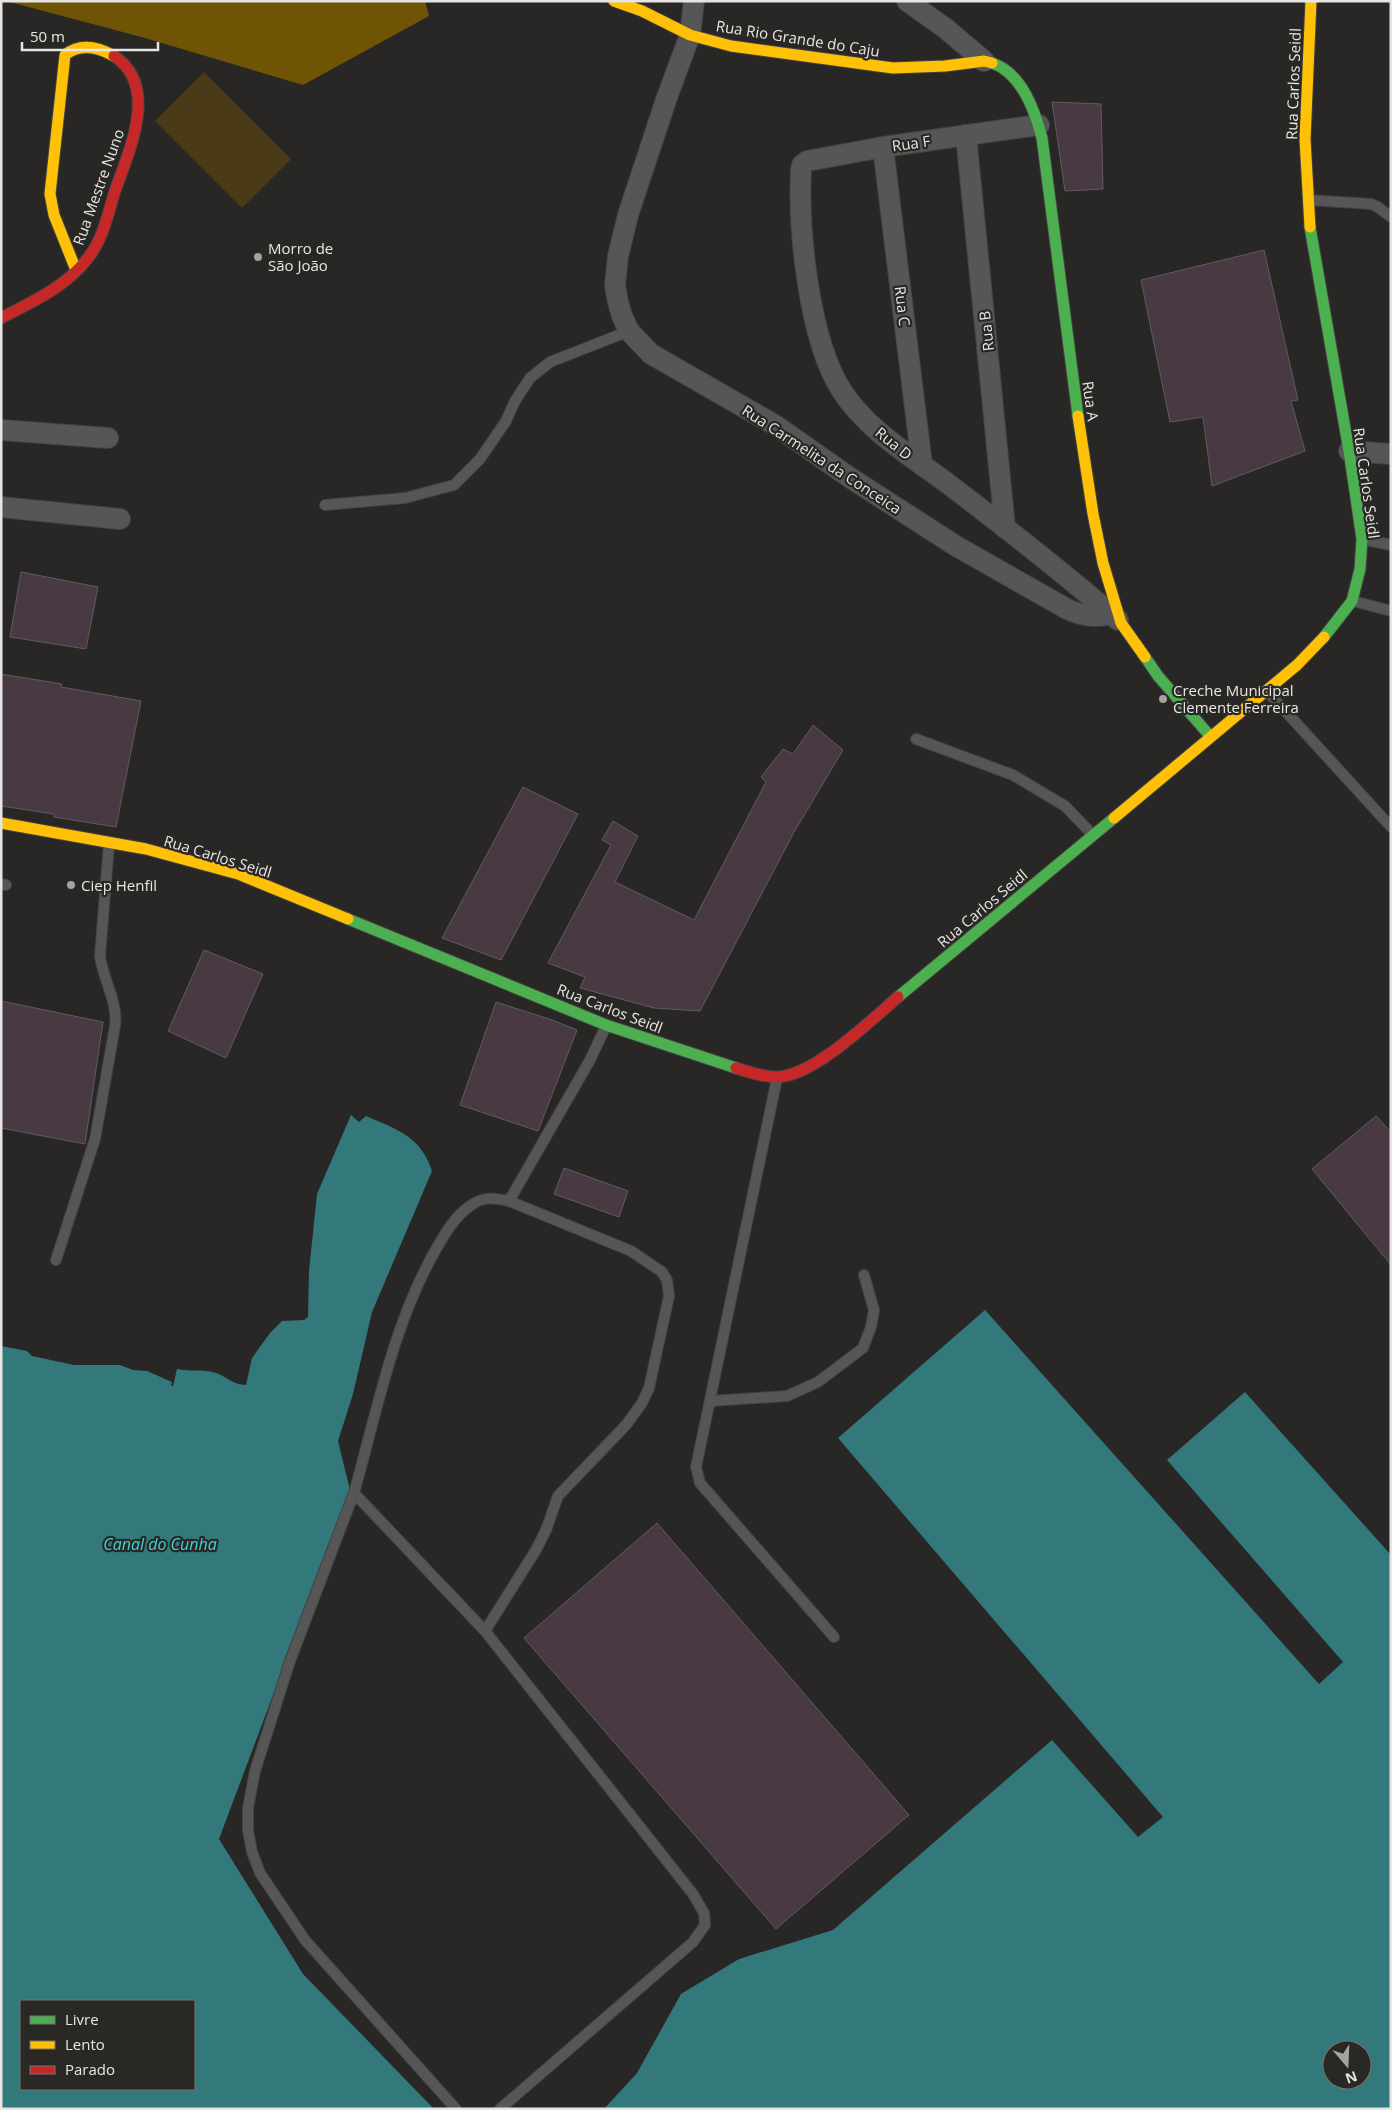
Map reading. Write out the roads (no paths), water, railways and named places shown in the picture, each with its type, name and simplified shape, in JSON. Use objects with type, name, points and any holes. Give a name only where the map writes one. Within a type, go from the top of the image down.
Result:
[{"type":"street","name":"Rua Rio Grande do Caju","points":[[614,1],[642,11],[690,35],[731,46],[894,68],[945,66],[984,61]]},
{"type":"street","name":"Rua Carmelita da Conceica","points":[[694,1],[690,35],[634,197],[618,256],[615,285],[622,316],[629,331],[651,354],[775,424],[849,476],[956,546],[1084,617],[1116,619]]},
{"type":"street","points":[[907,1],[945,28],[984,61]]},
{"type":"street","name":"Rua Carlos Seidl","points":[[1,823],[146,849],[238,874],[606,1025],[747,1072],[777,1077],[794,1074],[830,1054],[1297,665],[1333,628],[1352,600],[1360,569],[1362,539],[1349,451],[1319,293],[1310,232],[1305,139],[1311,1]]},
{"type":"street","name":"Rua Mestre Nuno","points":[[1,318],[51,291],[76,270],[88,259],[97,244],[132,146],[137,118],[134,82],[129,68],[114,55],[104,50],[88,47],[72,49],[65,55],[50,194],[54,215],[76,270]]},
{"type":"street","name":"Rua A","points":[[984,61],[997,65],[1017,81],[1029,101],[1042,138],[1091,504],[1116,619],[1158,676],[1210,736]]},
{"type":"street","name":"Rua F","points":[[800,182],[802,165],[807,161],[1038,125]]},
{"type":"street","name":"Rua B","points":[[966,135],[1005,528]]},
{"type":"street","name":"Rua C","points":[[883,148],[922,465]]},
{"type":"street","name":"Rua D","points":[[800,182],[801,220],[817,333],[824,355],[840,389],[858,413],[922,465],[1042,556],[1116,619]]},
{"type":"street","points":[[1,430],[108,438]]},
{"type":"street","points":[[1349,451],[1391,454]]},
{"type":"street","points":[[1,507],[120,519]]},
{"type":"lane","points":[[1308,199],[1371,204],[1391,217]]},
{"type":"lane","points":[[324,505],[404,498],[454,485],[480,459],[506,421],[515,401],[530,378],[550,362],[629,331]]},
{"type":"lane","points":[[1362,539],[1391,545]]},
{"type":"lane","points":[[1352,600],[1391,611]]},
{"type":"lane","points":[[1267,690],[1391,827]]},
{"type":"lane","points":[[916,739],[1013,775],[1065,806],[1093,834]]},
{"type":"lane","points":[[56,1260],[95,1139],[115,1026],[116,1012],[101,966],[100,956],[110,843]]},
{"type":"lane","points":[[509,1201],[590,1060],[606,1025]]},
{"type":"lane","points":[[777,1077],[696,1467],[700,1483],[834,1637]]},
{"type":"lane","points":[[456,2109],[306,1940],[260,1872],[252,1852],[248,1830],[248,1808],[258,1762],[290,1661],[354,1492],[401,1323],[423,1273],[444,1236],[469,1206],[485,1198],[493,1197],[509,1201],[631,1251],[662,1272],[667,1280],[669,1291],[649,1388],[642,1403],[626,1425],[558,1496],[536,1550],[485,1631]]},
{"type":"lane","points":[[710,1401],[787,1396],[818,1382],[863,1348],[871,1327],[874,1310],[864,1275]]},
{"type":"lane","points":[[354,1492],[485,1631],[692,1894],[700,1905],[705,1920],[703,1930],[693,1942],[500,2109]]},
{"type":"water","name":"Canal do Cunha","points":[[351,1115],[359,1122],[366,1116],[406,1135],[421,1149],[432,1171],[372,1312],[353,1394],[338,1441],[350,1490],[219,1839],[303,1974],[434,2109],[1,2109],[1,1346],[27,1351],[32,1356],[74,1365],[120,1365],[133,1370],[147,1371],[172,1382],[171,1385],[173,1386],[177,1369],[213,1372],[241,1385],[246,1385],[252,1358],[270,1333],[282,1321],[304,1320],[308,1317],[309,1271],[317,1194]]},
{"type":"water","points":[[985,1310],[1319,1684],[1343,1662],[1167,1460],[1245,1392],[1391,1555],[1391,2109],[604,2109],[637,2073],[681,1994],[739,1959],[833,1930],[1052,1740],[1138,1837],[1163,1817],[838,1438]]},
{"type":"place","name":"Morro de São João","points":[[258,257]]},
{"type":"place","name":"Creche Municipal Clemente Ferreira","points":[[1163,699]]},
{"type":"place","name":"Ciep Henfil","points":[[71,885]]}]
